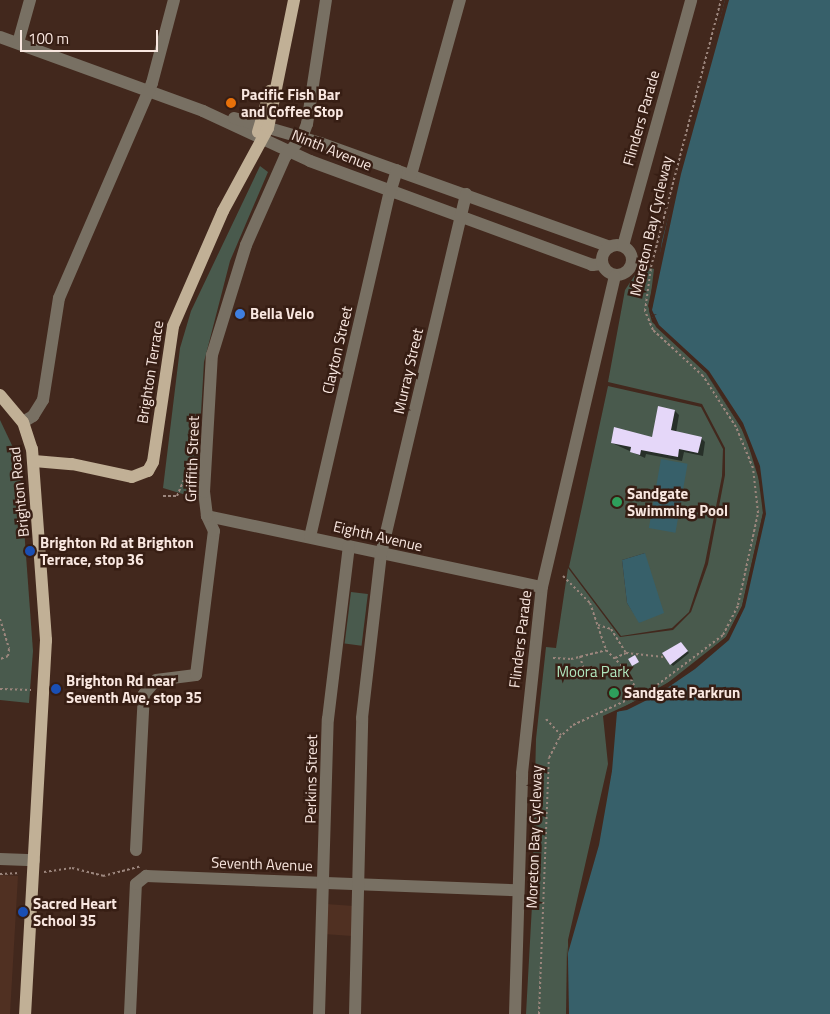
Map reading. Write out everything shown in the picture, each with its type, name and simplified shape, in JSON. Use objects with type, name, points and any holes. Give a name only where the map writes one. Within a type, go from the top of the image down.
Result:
[{"type":"main road","name":"Brighton Terrace","points":[[34,461],[72,464],[132,478],[148,471],[153,462],[172,326],[277,96],[278,72],[294,0]]},
{"type":"main road","points":[[0,395],[23,422]]},
{"type":"main road","name":"Brighton Road","points":[[23,422],[34,461],[46,640],[25,1014]]},
{"type":"street","points":[[18,44],[30,0]]},
{"type":"street","points":[[23,422],[33,416],[43,400],[59,298],[148,91],[174,0]]},
{"type":"street","points":[[302,137],[307,124],[326,0]]},
{"type":"street","points":[[411,175],[460,0]]},
{"type":"street","name":"Flinders Parade","points":[[623,246],[691,0]]},
{"type":"street","name":"Ninth Avenue","points":[[0,37],[262,132],[302,137],[610,247]]},
{"type":"street","name":"Ninth Avenue","points":[[262,132],[288,150],[390,191],[592,265],[602,264]]},
{"type":"street","name":"Griffith Street","points":[[136,850],[144,694],[156,680],[196,675],[214,532],[207,516],[204,492],[212,355],[246,245],[288,150],[302,137]]},
{"type":"street","name":"Clayton Street","points":[[310,537],[390,191],[398,170]]},
{"type":"street","name":"Murray Street","points":[[381,554],[466,194]]},
{"type":"street","points":[[623,246],[633,257],[632,267],[625,274],[615,276],[602,264],[603,254],[610,247],[623,246]]},
{"type":"street","name":"Flinders Parade","points":[[515,1014],[522,773],[542,587],[615,276]]},
{"type":"street","name":"Eighth Avenue","points":[[207,516],[542,587]]},
{"type":"street","name":"Perkins Street","points":[[319,1014],[328,719],[349,546]]},
{"type":"street","points":[[355,1014],[362,718],[381,554]]},
{"type":"street","points":[[0,859],[34,860]]},
{"type":"street","name":"Seventh Avenue","points":[[130,1014],[136,884],[146,876],[518,890]]},
{"type":"path","name":"Moreton Bay Cycleway","points":[[539,1014],[546,770],[549,758],[561,735],[573,724],[640,696],[690,663],[728,628],[738,605],[758,513],[753,468],[736,427],[703,376],[653,330],[645,311],[653,258],[721,0]]},
{"type":"path","points":[[163,496],[177,496],[185,477],[190,482],[191,495]]},
{"type":"path","points":[[564,576],[590,603],[606,650],[615,658],[640,696]]},
{"type":"path","points":[[0,619],[9,649],[8,656],[0,659]]},
{"type":"path","points":[[598,625],[611,629],[626,653]]},
{"type":"path","points":[[553,658],[580,656],[606,650]]},
{"type":"path","points":[[615,658],[626,653],[664,657]]},
{"type":"path","points":[[580,656],[584,671]]},
{"type":"path","points":[[0,689],[31,690]]},
{"type":"path","points":[[546,719],[561,735]]},
{"type":"path","points":[[42,872],[72,868],[103,876],[147,864]]},
{"type":"path","points":[[0,874],[20,873]]},
{"type":"shaded area","points":[[0,875],[18,876],[10,1014],[0,1014]]},
{"type":"shaded area","points":[[326,904],[354,906],[352,936],[324,934]]},
{"type":"green space","points":[[260,166],[268,172],[230,261],[204,362],[196,498],[163,488],[180,348],[191,311]]},
{"type":"green space","name":"Moora Park","points":[[641,266],[654,269],[649,311],[652,322],[706,373],[745,434],[762,490],[763,513],[742,606],[726,637],[656,692],[603,716],[608,764],[568,940],[569,1014],[526,1014],[532,905],[536,739],[546,647],[556,648],[568,568],[620,637],[673,630],[691,612],[708,564],[725,475],[725,448],[702,404],[608,382],[625,290]]},
{"type":"green space","name":"Sandgate Swimming Pool","points":[[608,386],[701,407],[723,449],[722,476],[705,563],[689,612],[672,628],[621,636],[569,567]],"holes":[[[645,553],[640,623],[627,603],[622,560]]]},
{"type":"green space","points":[[0,420],[19,460],[33,651],[29,703],[0,700]]},
{"type":"green space","points":[[351,592],[368,594],[362,646],[345,644]]},
{"type":"water","points":[[725,0],[830,0],[830,1014],[566,1014],[568,953],[599,845],[612,771],[617,712],[648,698],[693,668],[727,638],[741,614],[764,513],[758,467],[746,433],[699,363],[662,331],[652,317],[657,314],[651,315],[662,241]]},
{"type":"water","points":[[661,459],[688,464],[675,533],[649,528]]},
{"type":"water","points":[[645,553],[664,613],[639,623],[627,603],[622,560]]},
{"type":"pier","points":[[725,0],[729,0],[681,174],[652,310],[659,325],[709,371],[743,423],[760,466],[766,514],[745,607],[729,640],[695,669],[657,695],[627,710],[615,712],[678,677],[726,637],[742,606],[763,513],[757,467],[740,425],[706,373],[656,327],[648,306],[678,173]]},
{"type":"pier","points":[[567,946],[568,959],[569,1014],[566,1014]]},
{"type":"building","points":[[658,406],[675,410],[671,430],[702,437],[698,453],[679,449],[678,457],[641,450],[640,455],[630,452],[631,447],[611,443],[614,427],[652,437]]},
{"type":"building","points":[[681,642],[688,651],[670,665],[662,653]]},
{"type":"building","points":[[635,655],[639,662],[632,666],[628,659]]},
{"type":"building","points":[[591,668],[594,676],[584,679],[582,672]]},
{"type":"place","name":"Pacific Fish Bar and Coffee Stop","points":[[231,103]]},
{"type":"place","name":"Bella Velo","points":[[240,314]]},
{"type":"place","name":"Sandgate Swimming Pool","points":[[617,502]]},
{"type":"place","name":"Brighton Rd at Brighton Terrace, stop 36","points":[[30,551]]},
{"type":"place","name":"Brighton Rd near Seventh Ave, stop 35","points":[[56,689]]},
{"type":"place","name":"Sandgate Parkrun","points":[[614,693]]},
{"type":"place","name":"Sacred Heart School 35","points":[[23,912]]}]
